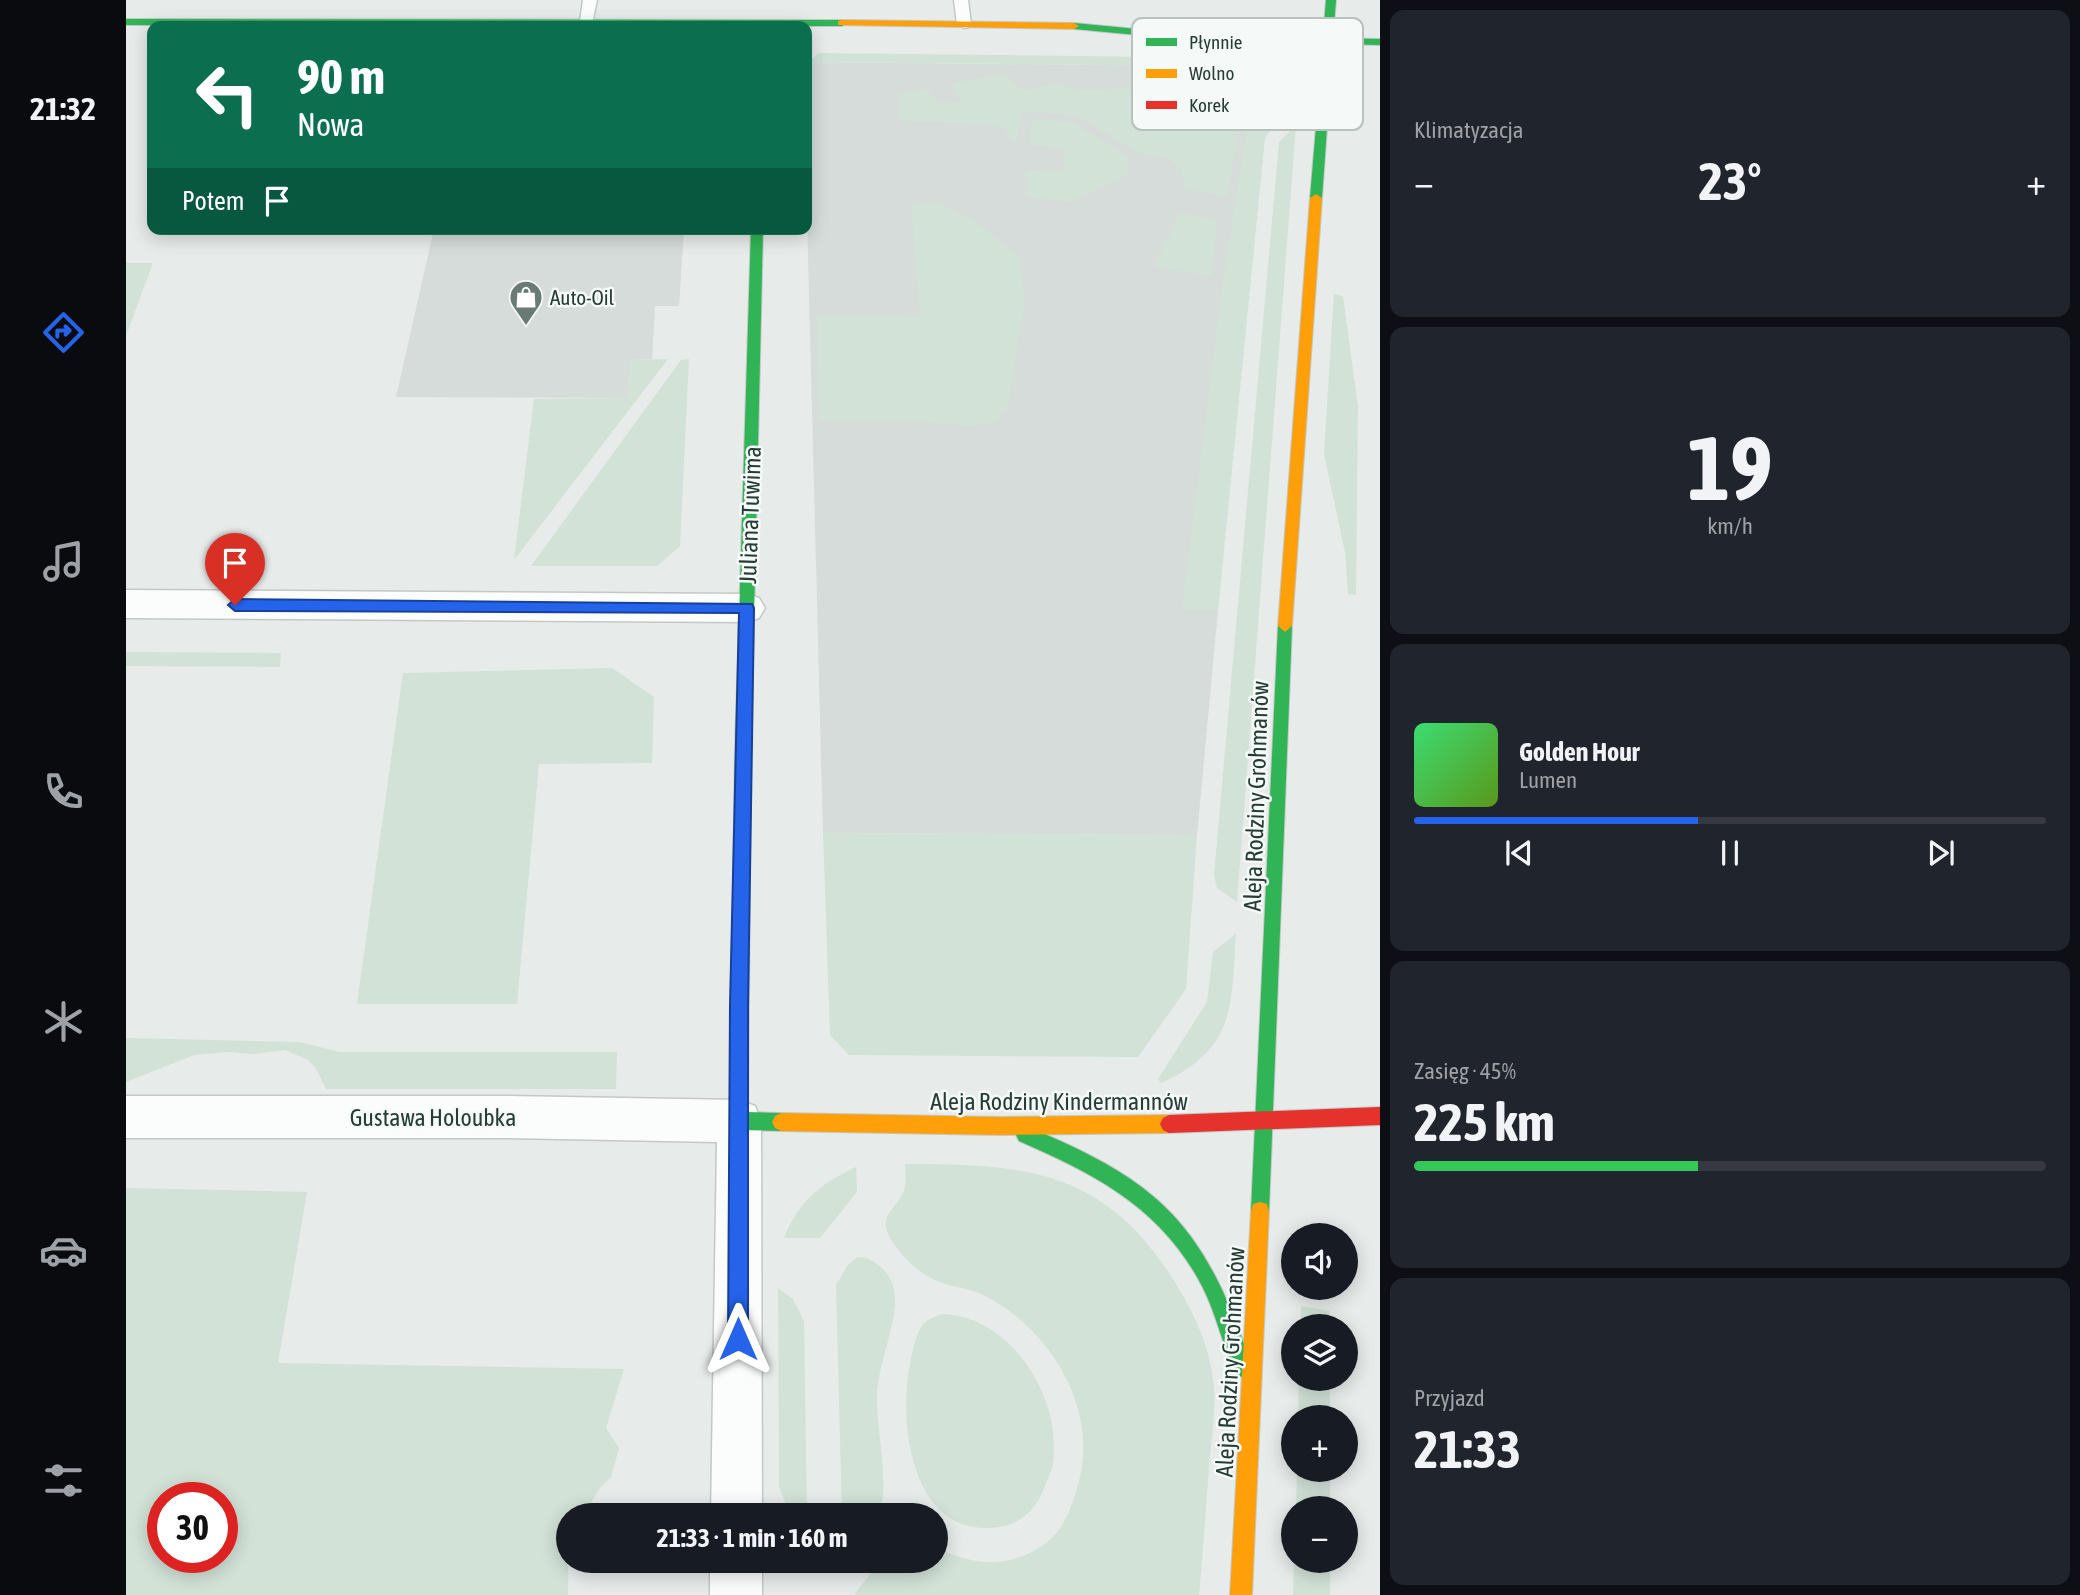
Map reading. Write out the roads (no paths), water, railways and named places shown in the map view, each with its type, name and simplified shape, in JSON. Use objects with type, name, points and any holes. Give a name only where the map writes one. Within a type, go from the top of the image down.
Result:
[{"type":"street","points":[[1065,25],[1144,16]]},
{"type":"street","points":[[587,21],[812,21]]},
{"type":"street","points":[[812,21],[1065,25],[1132,31]]},
{"type":"street","points":[[126,22],[147,22]]},
{"type":"street","name":"Aleja Rodziny Grohmanów","points":[[1241,1595],[1252,1409],[1289,563],[1321,130]]},
{"type":"street","name":"Juliana Tuwima","points":[[736,1503],[747,608],[757,235]]},
{"type":"street","points":[[126,604],[747,608]]},
{"type":"street","name":"Aleja Rodziny Kindermannów","points":[[739,1121],[1000,1126],[1380,1116]]},
{"type":"street","name":"Gustawa Holoubka","points":[[126,1117],[505,1117],[739,1121]]},
{"type":"street","points":[[1000,1126],[1069,1150],[1124,1180],[1169,1220],[1202,1262],[1231,1322],[1252,1409]]},
{"type":"street","points":[[736,1573],[736,1595]]},
{"type":"lane","points":[[587,21],[590,0]]},
{"type":"lane","points":[[961,0],[964,24]]},
{"type":"place","name":"Auto-Oil","points":[[526,327]]}]
